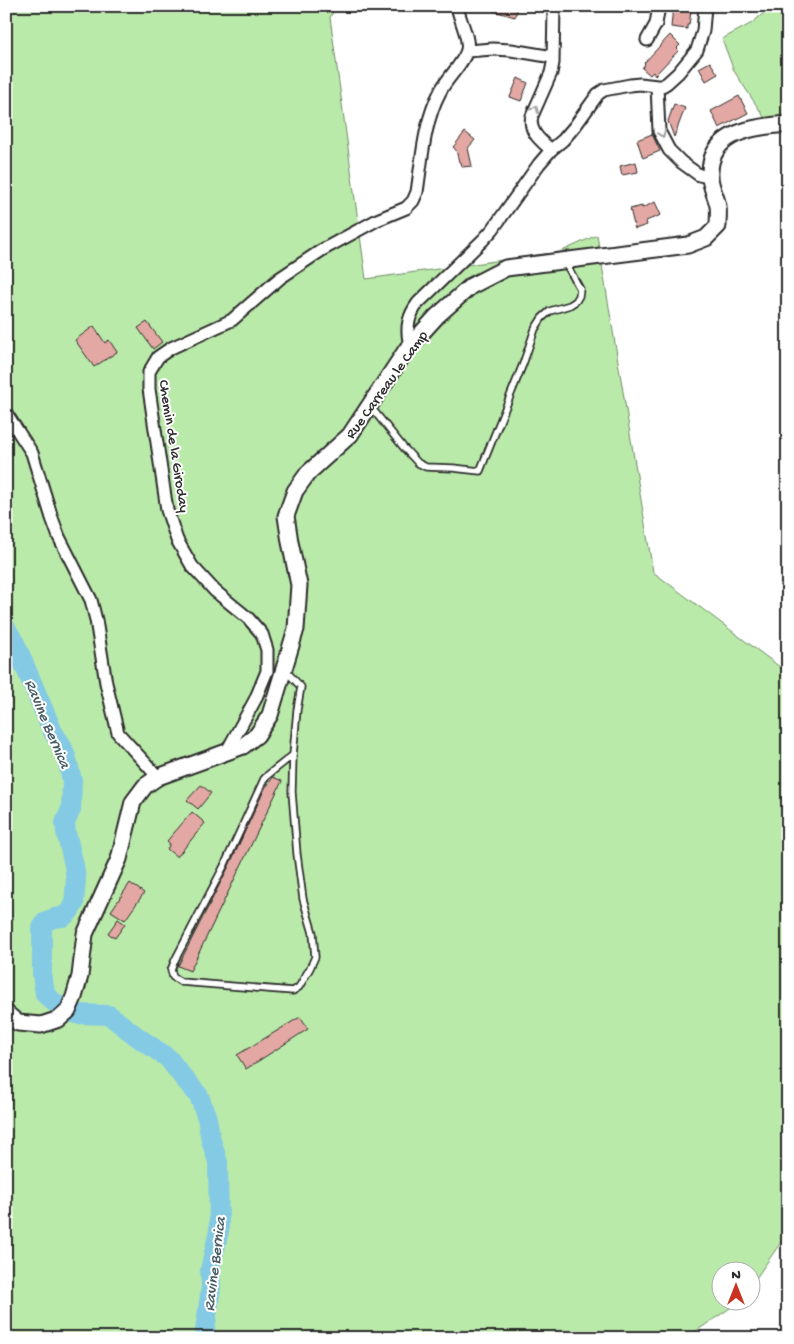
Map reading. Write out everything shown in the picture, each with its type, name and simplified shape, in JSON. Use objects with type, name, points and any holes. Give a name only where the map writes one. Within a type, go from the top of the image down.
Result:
[{"type":"main road","points":[[709,177],[710,162],[719,145],[733,134],[755,128],[788,124]]},
{"type":"main road","name":"Rue Carreau le Camp","points":[[6,1013],[18,1023],[41,1025],[59,1019],[68,1011],[80,976],[85,934],[119,859],[133,802],[145,786],[158,777],[243,746],[257,735],[270,715],[296,629],[299,584],[286,516],[294,490],[308,473],[350,435],[412,343],[437,316],[471,286],[506,268],[688,245],[706,238],[718,226],[718,206],[709,177]]},
{"type":"street","points":[[457,6],[468,43],[467,51],[511,50],[553,57]]},
{"type":"street","points":[[550,150],[532,129],[530,122],[551,73],[554,6]]},
{"type":"street","points":[[646,40],[656,24],[659,6]]},
{"type":"street","points":[[412,343],[409,341],[407,334],[410,313],[493,229],[534,170],[550,150],[574,126],[598,94],[604,90],[640,84],[656,86],[667,83],[696,50],[703,31],[705,6]]},
{"type":"street","name":"Chemin de la Giroday","points":[[227,751],[255,700],[266,671],[267,650],[262,634],[248,618],[215,591],[192,566],[177,540],[167,510],[149,389],[149,372],[158,358],[171,348],[232,320],[280,278],[322,250],[377,220],[406,208],[413,201],[417,192],[428,122],[440,92],[467,51]]},
{"type":"street","points":[[656,86],[659,131],[669,150],[681,162],[699,175],[709,177]]},
{"type":"street","points":[[6,413],[32,453],[59,537],[91,600],[106,683],[118,733],[158,777]]},
{"type":"lane","points":[[370,406],[404,448],[418,462],[426,466],[480,471],[523,364],[534,328],[550,311],[570,305],[579,296],[580,289],[564,261]]},
{"type":"lane","points":[[284,668],[301,687],[293,754],[292,792],[303,899],[313,933],[315,957],[299,988],[293,991],[181,982],[173,977],[171,970],[175,960],[224,866],[264,779],[293,754]]},
{"type":"green space","points":[[6,6],[337,6],[330,17],[366,279],[560,252],[597,235],[653,572],[788,673],[788,1232],[762,1270],[762,1262],[712,1262],[712,1312],[724,1312],[686,1338],[6,1338]]},
{"type":"green space","points":[[772,6],[788,6],[788,138],[770,126],[734,71],[722,39],[752,23]]},
{"type":"building","points":[[486,6],[518,6],[515,17],[486,9]]},
{"type":"building","points":[[673,6],[689,6],[688,11],[691,11],[687,29],[671,27]]},
{"type":"building","points":[[670,35],[680,45],[677,48],[679,50],[655,75],[653,72],[650,75],[642,68],[644,63]]},
{"type":"building","points":[[710,62],[718,74],[706,81],[699,68]]},
{"type":"building","points":[[518,78],[528,83],[521,101],[510,97]]},
{"type":"building","points":[[739,96],[748,113],[719,128],[711,111]]},
{"type":"building","points":[[674,104],[685,108],[674,137],[668,121]]},
{"type":"building","points":[[465,132],[475,140],[468,148],[472,166],[462,167],[456,150],[453,147]]},
{"type":"building","points":[[652,134],[660,151],[643,158],[637,140]]},
{"type":"building","points":[[636,162],[638,172],[622,175],[620,166]]},
{"type":"building","points":[[655,202],[661,215],[646,221],[647,225],[635,229],[630,209],[642,206],[642,208]]},
{"type":"building","points":[[147,322],[162,342],[153,349],[138,328]]},
{"type":"building","points":[[94,326],[105,343],[109,340],[117,352],[94,367],[75,340]]},
{"type":"building","points":[[273,777],[282,781],[190,971],[178,966],[228,868],[266,786]]},
{"type":"building","points":[[201,785],[211,793],[198,809],[187,800]]},
{"type":"building","points":[[192,812],[205,823],[177,857],[167,849],[170,844],[167,841]]},
{"type":"building","points":[[130,883],[144,893],[125,920],[111,911]]},
{"type":"building","points":[[118,919],[125,924],[115,938],[108,933]]},
{"type":"building","points":[[300,1017],[308,1029],[246,1069],[237,1055]]},
{"type":"waterway","name":"Ravine Bernica","points":[[6,628],[15,643],[53,732],[61,744],[72,780],[71,809],[65,823],[76,879],[74,904],[63,917],[46,921],[42,928],[42,974],[45,994],[63,1009],[77,1014],[109,1015],[168,1058],[199,1096],[207,1118],[218,1162],[219,1231],[210,1270],[211,1287],[204,1338]]}]
